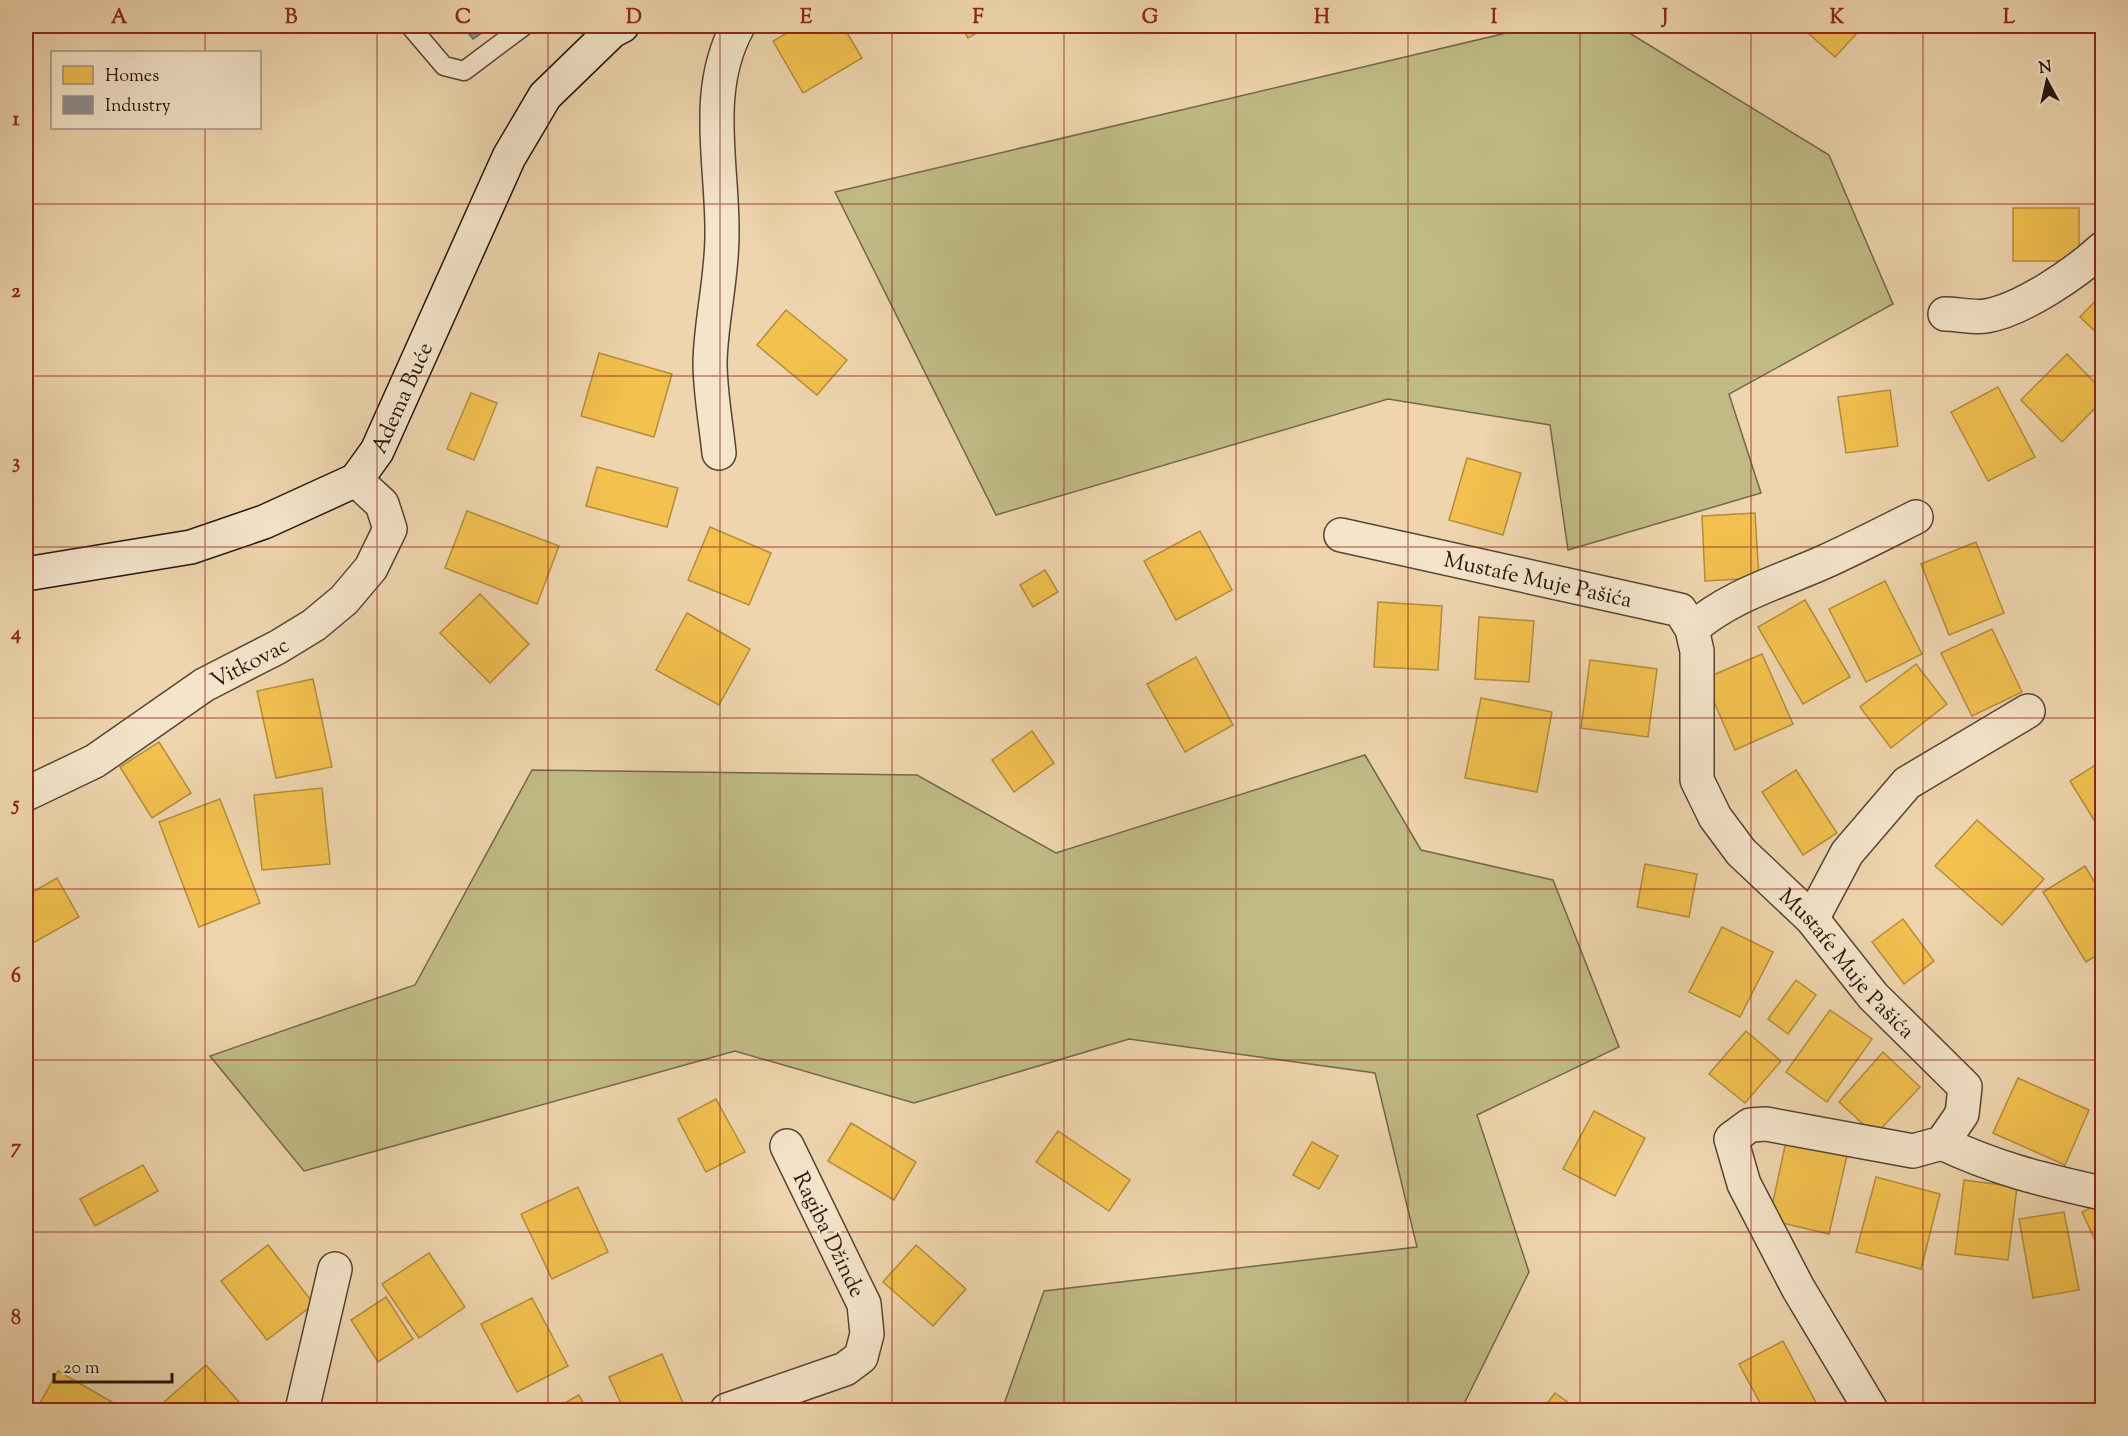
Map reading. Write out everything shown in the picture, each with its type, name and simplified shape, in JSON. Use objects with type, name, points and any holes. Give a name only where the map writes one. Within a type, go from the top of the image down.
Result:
[{"type":"street","name":"Adema Buće","points":[[26,574],[191,547],[264,522],[356,480],[377,451],[509,157],[546,96],[612,31],[622,26]]},
{"type":"street","points":[[719,453],[710,363],[722,235],[716,153],[717,89],[726,47],[738,26]]},
{"type":"street","points":[[1945,314],[1986,316],[2022,303],[2091,260],[2103,249]]},
{"type":"street","name":"Vitkovac","points":[[26,794],[95,761],[204,685],[278,647],[314,625],[344,600],[371,568],[390,529],[382,504],[356,480]]},
{"type":"street","points":[[1692,628],[1708,615],[1731,602],[1827,561],[1916,518]]},
{"type":"street","name":"Mustafe Muje Pašića","points":[[1341,535],[1680,610],[1692,628],[1697,651],[1697,780],[1715,817],[1741,852],[1812,919],[1873,996],[1965,1086],[1962,1114],[1942,1143]]},
{"type":"street","points":[[1812,919],[1847,853],[1907,783],[2028,711]]},
{"type":"street","points":[[1871,1410],[1798,1288],[1744,1184],[1731,1139],[1750,1125],[1766,1125],[1913,1151],[1942,1143],[1983,1163],[2017,1174],[2097,1192]]},
{"type":"street","name":"Ragiba Džinde","points":[[727,1410],[845,1369],[861,1357],[867,1334],[864,1304],[787,1146]]},
{"type":"street","points":[[302,1410],[335,1269]]},
{"type":"lane","points":[[410,26],[444,66],[464,71],[524,26]]},
{"type":"shaded area","points":[[1536,26],[1618,26],[1829,155],[1893,304],[1729,394],[1761,493],[1568,550],[1550,425],[1388,399],[996,515],[835,192]]},
{"type":"shaded area","points":[[1365,755],[1421,850],[1553,880],[1619,1047],[1477,1115],[1529,1272],[1461,1410],[1002,1410],[1044,1291],[1417,1247],[1375,1073],[1129,1039],[914,1103],[735,1051],[304,1171],[210,1056],[415,985],[532,770],[917,775],[1056,853]]},
{"type":"building: Homes","points":[[799,26],[843,26],[862,58],[803,93],[773,41]]},
{"type":"building: Homes","points":[[961,26],[989,26],[968,38]]},
{"type":"building: Homes","points":[[1800,26],[1848,26],[1857,33],[1835,57]]},
{"type":"building: Homes","points":[[2013,208],[2079,208],[2079,261],[2013,261]]},
{"type":"building: Homes","points":[[2100,296],[2102,298],[2102,338],[2080,317]]},
{"type":"building: Homes","points":[[786,310],[847,360],[817,395],[757,345]]},
{"type":"building: Homes","points":[[599,353],[672,374],[654,437],[581,416]]},
{"type":"building: Homes","points":[[2067,354],[2102,390],[2102,401],[2062,442],[2021,400]]},
{"type":"building: Homes","points":[[1998,387],[2035,457],[1988,481],[1951,412]]},
{"type":"building: Homes","points":[[1890,390],[1898,446],[1846,453],[1838,397]]},
{"type":"building: Homes","points":[[471,393],[497,403],[474,460],[447,449]]},
{"type":"building: Homes","points":[[1467,458],[1521,473],[1503,535],[1449,520]]},
{"type":"building: Homes","points":[[597,467],[678,488],[667,527],[586,506]]},
{"type":"building: Homes","points":[[467,511],[559,546],[537,604],[445,568]]},
{"type":"building: Homes","points":[[1755,513],[1759,578],[1705,581],[1702,516]]},
{"type":"building: Homes","points":[[710,527],[771,553],[749,605],[688,580]]},
{"type":"building: Homes","points":[[1200,531],[1232,590],[1176,620],[1144,561]]},
{"type":"building: Homes","points":[[1976,542],[2004,613],[1949,635],[1921,564]]},
{"type":"building: Homes","points":[[1045,570],[1058,592],[1033,607],[1020,585]]},
{"type":"building: Homes","points":[[1885,581],[1922,654],[1866,682],[1829,609]]},
{"type":"building: Homes","points":[[480,594],[529,644],[490,683],[440,633]]},
{"type":"building: Homes","points":[[1805,600],[1850,677],[1803,704],[1758,627]]},
{"type":"building: Homes","points":[[1378,602],[1442,606],[1438,670],[1374,667]]},
{"type":"building: Homes","points":[[687,613],[750,649],[719,705],[656,670]]},
{"type":"building: Homes","points":[[1479,617],[1534,621],[1529,682],[1475,679]]},
{"type":"building: Homes","points":[[1992,629],[2022,692],[1972,716],[1941,653]]},
{"type":"building: Homes","points":[[1762,654],[1793,724],[1735,750],[1704,679]]},
{"type":"building: Homes","points":[[1196,657],[1233,725],[1185,752],[1147,684]]},
{"type":"building: Homes","points":[[1590,660],[1657,669],[1648,737],[1581,728]]},
{"type":"building: Homes","points":[[1916,664],[1947,704],[1891,748],[1860,707]]},
{"type":"building: Homes","points":[[313,679],[332,767],[276,778],[257,691]]},
{"type":"building: Homes","points":[[1481,698],[1552,712],[1537,792],[1465,778]]},
{"type":"building: Homes","points":[[1032,731],[1054,763],[1014,792],[992,760]]},
{"type":"building: Homes","points":[[159,742],[191,793],[152,818],[120,767]]},
{"type":"building: Homes","points":[[2102,761],[2102,833],[2070,781]]},
{"type":"building: Homes","points":[[1796,770],[1837,833],[1803,855],[1762,792]]},
{"type":"building: Homes","points":[[322,788],[330,864],[262,870],[254,795]]},
{"type":"building: Homes","points":[[220,799],[260,903],[199,927],[159,822]]},
{"type":"building: Homes","points":[[1977,820],[2044,879],[2002,925],[1935,866]]},
{"type":"building: Homes","points":[[1645,864],[1697,874],[1689,917],[1637,907]]},
{"type":"building: Homes","points":[[2085,866],[2102,895],[2102,952],[2086,962],[2043,892]]},
{"type":"building: Homes","points":[[57,878],[79,917],[26,947],[26,896]]},
{"type":"building: Homes","points":[[1903,919],[1934,961],[1904,984],[1872,942]]},
{"type":"building: Homes","points":[[1722,927],[1773,952],[1740,1017],[1689,992]]},
{"type":"building: Homes","points":[[1796,980],[1816,995],[1788,1034],[1768,1019]]},
{"type":"building: Homes","points":[[1830,1010],[1872,1039],[1827,1102],[1786,1072]]},
{"type":"building: Homes","points":[[1746,1031],[1781,1061],[1745,1103],[1709,1074]]},
{"type":"building: Homes","points":[[1883,1052],[1920,1087],[1875,1135],[1839,1102]]},
{"type":"building: Homes","points":[[2018,1078],[2089,1110],[2065,1165],[1993,1133]]},
{"type":"building: Homes","points":[[716,1099],[745,1152],[706,1172],[678,1119]]},
{"type":"building: Homes","points":[[1594,1111],[1645,1138],[1615,1196],[1563,1169]]},
{"type":"building: Homes","points":[[851,1123],[916,1162],[894,1200],[828,1161]]},
{"type":"building: Homes","points":[[1058,1131],[1130,1180],[1109,1211],[1036,1162]]},
{"type":"building: Homes","points":[[1787,1137],[1848,1151],[1829,1234],[1769,1220]]},
{"type":"building: Homes","points":[[1312,1142],[1338,1156],[1319,1189],[1293,1175]]},
{"type":"building: Homes","points":[[143,1165],[158,1191],[95,1226],[80,1199]]},
{"type":"building: Homes","points":[[1876,1177],[1940,1194],[1921,1269],[1856,1252]]},
{"type":"building: Homes","points":[[1964,1180],[2017,1187],[2008,1260],[1955,1254]]},
{"type":"building: Homes","points":[[578,1187],[608,1252],[552,1279],[521,1214]]},
{"type":"building: Homes","points":[[2102,1202],[2102,1255],[2082,1212]]},
{"type":"building: Homes","points":[[2064,1212],[2079,1290],[2033,1298],[2019,1219]]},
{"type":"building: Homes","points":[[268,1245],[314,1304],[267,1340],[221,1281]]},
{"type":"building: Homes","points":[[916,1245],[966,1289],[933,1326],[883,1282]]},
{"type":"building: Homes","points":[[429,1253],[465,1307],[419,1338],[382,1284]]},
{"type":"building: Homes","points":[[386,1297],[413,1339],[378,1362],[351,1320]]},
{"type":"building: Homes","points":[[532,1298],[568,1366],[517,1392],[481,1324]]},
{"type":"building: Homes","points":[[1783,1341],[1820,1410],[1764,1410],[1739,1364]]},
{"type":"building: Homes","points":[[26,1346],[31,1349],[26,1360]]},
{"type":"building: Homes","points":[[662,1354],[686,1410],[624,1410],[609,1377]]},
{"type":"building: Homes","points":[[206,1365],[240,1403],[232,1410],[155,1410]]},
{"type":"building: Homes","points":[[58,1371],[126,1410],[36,1410]]},
{"type":"building: Homes","points":[[1555,1393],[1579,1410],[1542,1410]]},
{"type":"building: Homes","points":[[579,1395],[587,1410],[552,1410]]},
{"type":"building: Homes","points":[[398,1403],[405,1410],[390,1410]]},
{"type":"building: Industry","points":[[462,26],[492,26],[473,39]]}]
